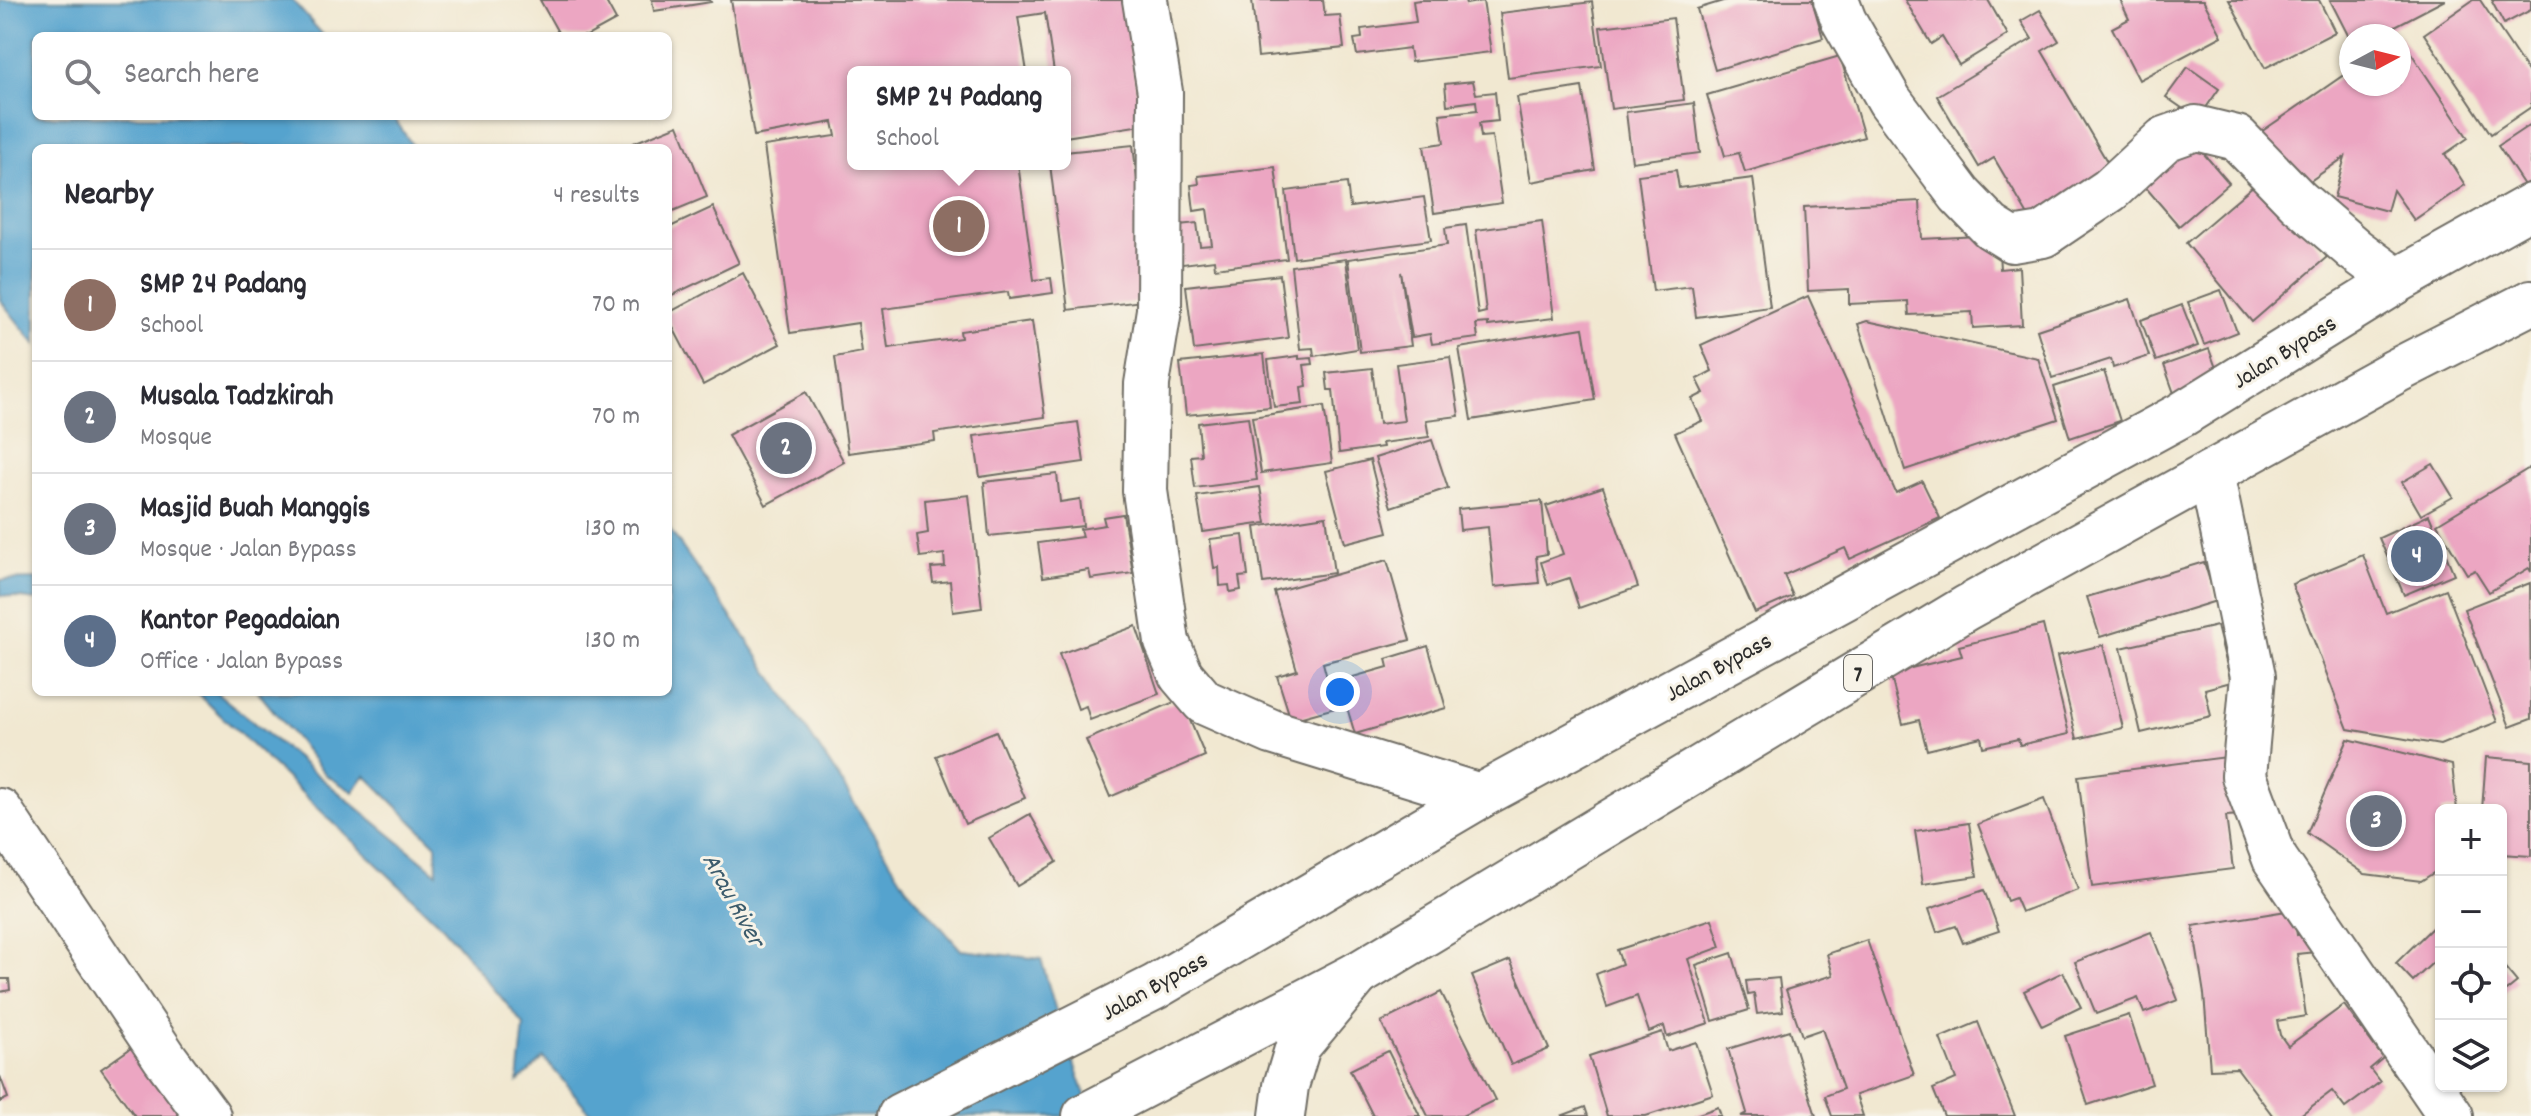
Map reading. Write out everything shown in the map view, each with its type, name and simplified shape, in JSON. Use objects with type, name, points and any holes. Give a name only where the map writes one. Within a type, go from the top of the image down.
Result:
[{"type":"main road","points":[[1145,0],[1160,92],[1159,310],[1147,384],[1145,491],[1167,642],[1181,675],[1204,702],[1272,732],[1480,796]]},
{"type":"main road","points":[[1836,0],[1844,21],[1890,101],[1960,195],[1991,227],[2012,240],[2043,235],[2110,190],[2165,139],[2196,128],[2237,138],[2298,201],[2355,250],[2412,273]]},
{"type":"main road","name":"Jalan Bypass","points":[[900,1116],[1155,987],[1480,796],[2181,415],[2412,273],[2531,206]]},
{"type":"main road","name":"7","points":[[1085,1116],[1358,974],[1966,608],[2396,371],[2531,302]]},
{"type":"main road","points":[[2211,473],[2253,676],[2244,776],[2254,804],[2275,859],[2451,1116]]},
{"type":"main road","points":[[0,811],[165,1058],[208,1116]]},
{"type":"main road","points":[[1282,1116],[1286,1086],[1298,1046],[1358,974]]},
{"type":"water","points":[[0,0],[292,0],[320,32],[32,32],[32,120],[396,120],[411,144],[32,144],[32,340],[0,300]]},
{"type":"water","name":"Arau River","points":[[672,533],[838,777],[906,887],[961,950],[1041,959],[1086,1097],[1083,1116],[593,1116],[544,1058],[518,1082],[524,1025],[444,928],[200,696],[221,696],[437,873],[436,845],[365,775],[353,792],[326,775],[261,696],[672,696]]},
{"type":"water","points":[[32,579],[32,599],[1,595],[0,580]]},
{"type":"building","points":[[540,0],[605,0],[616,20],[594,32],[558,32]]},
{"type":"building","points":[[652,0],[710,0],[711,2],[654,11]]},
{"type":"building","points":[[731,0],[1123,0],[1142,125],[1071,136],[1071,66],[1053,66],[1045,13],[1018,17],[1026,66],[847,66],[847,170],[1019,170],[1034,280],[1051,278],[1053,293],[1009,299],[1008,292],[883,309],[888,348],[961,338],[960,331],[1032,321],[1045,417],[934,433],[935,441],[848,453],[835,357],[862,352],[858,323],[790,333],[764,146],[836,136],[833,122],[754,136]]},
{"type":"building","points":[[1252,0],[1323,0],[1325,16],[1340,15],[1344,48],[1258,57]]},
{"type":"building","points":[[1465,0],[1466,4],[1483,1],[1491,52],[1411,62],[1409,48],[1357,55],[1354,39],[1362,38],[1361,29],[1416,22],[1413,1]]},
{"type":"building","points":[[1726,0],[1812,0],[1823,38],[1715,70],[1697,9]]},
{"type":"building","points":[[1905,0],[1988,0],[2008,35],[1959,65],[1942,37],[1931,44]]},
{"type":"building","points":[[2120,0],[2203,0],[2222,36],[2139,80],[2112,28],[2129,19]]},
{"type":"building","points":[[2229,0],[2319,0],[2335,32],[2265,68]]},
{"type":"building","points":[[2330,0],[2445,0],[2399,24],[2342,24]]},
{"type":"building","points":[[2473,0],[2480,0],[2531,76],[2531,107],[2491,134],[2424,34]]},
{"type":"building","points":[[2491,0],[2531,0],[2531,10],[2504,24]]},
{"type":"building","points":[[1592,2],[1601,66],[1508,78],[1500,13]]},
{"type":"building","points":[[2040,10],[2059,41],[2042,51],[2115,175],[2033,224],[1994,158],[1979,167],[1937,96],[2032,39],[2021,21]]},
{"type":"building","points":[[1673,18],[1684,100],[1611,109],[1600,27]]},
{"type":"building","points":[[2411,53],[2468,138],[2445,154],[2465,185],[2414,220],[2393,190],[2387,211],[2334,197],[2345,157],[2297,190],[2258,134],[2339,78],[2339,96],[2411,96]]},
{"type":"building","points":[[1840,56],[1864,137],[1745,172],[1739,153],[1725,156],[1707,95]]},
{"type":"building","points":[[2188,67],[2219,89],[2198,119],[2166,97]]},
{"type":"building","points":[[1473,81],[1476,94],[1495,92],[1498,121],[1479,123],[1481,137],[1492,136],[1502,203],[1434,213],[1424,146],[1444,143],[1440,114],[1477,110],[1476,101],[1447,105],[1445,84]]},
{"type":"building","points":[[1582,87],[1595,170],[1531,182],[1517,97]]},
{"type":"building","points":[[1694,103],[1700,153],[1632,162],[1626,112]]},
{"type":"building","points":[[2531,124],[2531,181],[2524,185],[2498,146]]},
{"type":"building","points":[[678,125],[707,197],[672,211],[672,144],[631,144]]},
{"type":"building","points":[[2191,139],[2229,183],[2179,226],[2141,182]]},
{"type":"building","points":[[1133,145],[1151,300],[1068,310],[1051,170],[1071,170],[1071,151]]},
{"type":"building","points":[[1275,167],[1287,259],[1215,268],[1214,260],[1175,265],[1170,226],[1197,223],[1200,246],[1212,245],[1207,209],[1194,211],[1191,185],[1199,184],[1198,176]]},
{"type":"building","points":[[1676,170],[1679,188],[1753,178],[1770,307],[1696,317],[1692,286],[1653,291],[1638,175]]},
{"type":"building","points":[[2261,179],[2327,257],[2252,322],[2186,243]]},
{"type":"building","points":[[1347,183],[1350,207],[1424,197],[1431,240],[1294,258],[1286,191]]},
{"type":"building","points":[[1920,201],[1922,239],[1998,235],[2000,269],[2019,267],[2022,325],[1973,328],[1972,312],[1909,315],[1908,301],[1849,304],[1849,289],[1808,291],[1804,207]]},
{"type":"building","points":[[713,207],[739,263],[672,295],[672,226]]},
{"type":"building","points":[[1542,221],[1554,318],[1488,326],[1488,323],[1476,324],[1478,338],[1432,344],[1430,334],[1412,337],[1401,272],[1411,346],[1360,352],[1348,259],[1447,245],[1445,228],[1466,225],[1478,314],[1486,312],[1476,230]]},
{"type":"building","points":[[1346,259],[1357,349],[1314,356],[1313,348],[1300,349],[1291,266]]},
{"type":"building","points":[[743,273],[780,344],[703,385],[672,326],[672,311]]},
{"type":"building","points":[[1280,275],[1288,338],[1194,350],[1186,286]]},
{"type":"building","points":[[2221,290],[2237,332],[2204,345],[2188,302]]},
{"type":"building","points":[[1808,296],[1896,493],[1922,481],[1940,518],[1850,559],[1845,548],[1784,575],[1793,596],[1755,613],[1675,433],[1702,421],[1692,399],[1704,393],[1697,379],[1712,371],[1701,345]]},
{"type":"building","points":[[2130,299],[2149,356],[2113,368],[2111,359],[2052,378],[2037,330]]},
{"type":"building","points":[[2182,305],[2198,346],[2156,361],[2141,320]]},
{"type":"building","points":[[1867,321],[2038,358],[2058,419],[1905,470],[1858,324]]},
{"type":"building","points":[[1583,328],[1595,400],[1471,420],[1459,348]]},
{"type":"building","points":[[2209,349],[2220,379],[2175,396],[2164,365]]},
{"type":"building","points":[[1264,354],[1270,407],[1186,415],[1180,363]]},
{"type":"building","points":[[1299,356],[1299,359],[1312,358],[1313,364],[1304,365],[1307,386],[1301,387],[1303,404],[1274,407],[1268,360]]},
{"type":"building","points":[[1450,357],[1459,416],[1426,420],[1429,437],[1339,453],[1333,390],[1328,390],[1326,373],[1372,368],[1379,424],[1404,421],[1396,364]]},
{"type":"building","points":[[2104,371],[2120,421],[2070,438],[2054,387]]},
{"type":"building","points":[[806,392],[844,462],[766,505],[728,435]]},
{"type":"building","points":[[1324,406],[1332,463],[1261,473],[1252,417]]},
{"type":"building","points":[[1248,417],[1257,480],[1195,488],[1191,456],[1201,455],[1198,423]]},
{"type":"building","points":[[1078,422],[1084,462],[980,477],[974,436]]},
{"type":"building","points":[[1432,440],[1448,488],[1391,507],[1375,458]]},
{"type":"building","points":[[1370,460],[1388,532],[1345,543],[1326,471]]},
{"type":"building","points":[[2433,464],[2453,497],[2421,515],[2402,482]]},
{"type":"building","points":[[2531,467],[2531,572],[2529,568],[2489,592],[2475,570],[2467,574],[2437,524]]},
{"type":"building","points":[[1057,474],[1060,502],[1080,499],[1083,526],[989,536],[984,482]]},
{"type":"building","points":[[1260,487],[1266,523],[1203,532],[1197,496]]},
{"type":"building","points":[[1603,487],[1638,587],[1579,608],[1569,578],[1548,585],[1541,562],[1563,554],[1546,506]]},
{"type":"building","points":[[969,495],[982,608],[953,612],[950,581],[933,583],[931,568],[945,567],[944,554],[920,557],[917,535],[928,533],[925,500]]},
{"type":"building","points":[[1542,501],[1547,554],[1536,556],[1539,583],[1494,587],[1488,527],[1460,530],[1458,509]]},
{"type":"building","points":[[1123,514],[1133,573],[1091,579],[1089,570],[1043,577],[1038,543],[1082,537],[1080,529],[1105,525],[1103,517]]},
{"type":"building","points":[[2429,515],[2454,574],[2404,595],[2379,538]]},
{"type":"building","points":[[1326,516],[1334,573],[1263,583],[1255,527]]},
{"type":"building","points":[[1243,535],[1248,576],[1239,577],[1241,590],[1230,592],[1229,585],[1220,586],[1219,567],[1214,568],[1210,539]]},
{"type":"building","points":[[2363,555],[2386,613],[2446,589],[2497,722],[2440,745],[2348,729],[2292,584]]},
{"type":"building","points":[[1387,560],[1410,640],[1323,663],[1335,708],[1291,720],[1277,676],[1297,670],[1274,592]]},
{"type":"building","points":[[2204,562],[2216,601],[2100,637],[2087,597]]},
{"type":"building","points":[[2530,583],[2531,719],[2510,727],[2464,609]]},
{"type":"building","points":[[2043,625],[2069,734],[2020,745],[2018,739],[1983,747],[1981,737],[1927,750],[1919,720],[1903,724],[1890,673],[1962,656],[1959,646]]},
{"type":"building","points":[[1136,626],[1159,694],[1090,720],[1086,706],[1078,709],[1059,654]]},
{"type":"building","points":[[2217,626],[2231,682],[2205,689],[2211,716],[2141,733],[2121,648]]},
{"type":"building","points":[[2103,645],[2123,728],[2077,739],[2057,656]]},
{"type":"building","points":[[1428,646],[1446,708],[1355,734],[1339,681],[1388,667],[1386,659]]},
{"type":"building","points":[[1181,699],[1205,756],[1110,797],[1086,740]]},
{"type":"building","points":[[996,731],[1025,798],[965,824],[936,756]]},
{"type":"building","points":[[2348,739],[2452,765],[2456,804],[2435,804],[2435,872],[2421,881],[2365,874],[2307,833]]},
{"type":"building","points":[[2234,756],[2241,815],[2226,816],[2233,869],[2092,887],[2078,776]]},
{"type":"building","points":[[2486,757],[2531,761],[2531,856],[2507,854],[2507,804],[2482,804]]},
{"type":"building","points":[[2044,799],[2078,890],[2021,912],[2015,898],[2007,901],[1978,824]]},
{"type":"building","points":[[1030,814],[1057,862],[1017,886],[989,838]]},
{"type":"building","points":[[1969,823],[1977,876],[1923,884],[1915,831]]},
{"type":"building","points":[[1984,890],[1999,931],[1963,943],[1956,926],[1937,932],[1929,909]]},
{"type":"building","points":[[2293,910],[2297,935],[2314,932],[2316,952],[2297,954],[2306,1016],[2277,1021],[2280,1035],[2288,1046],[2344,1005],[2383,1058],[2370,1069],[2380,1082],[2345,1108],[2332,1091],[2299,1116],[2273,1116],[2237,1068],[2210,1069],[2204,994],[2193,926]]},
{"type":"building","points":[[1712,919],[1721,947],[1688,959],[1709,1023],[1667,1037],[1664,1026],[1649,1032],[1637,996],[1607,1007],[1596,974],[1622,964],[1617,950]]},
{"type":"building","points":[[2435,925],[2435,961],[2413,981],[2396,963]]},
{"type":"building","points":[[2151,932],[2178,1000],[2144,1013],[2138,998],[2096,1014],[2075,962]]},
{"type":"building","points":[[1867,940],[1914,1075],[1856,1095],[1863,1116],[1832,1116],[1825,1096],[1843,1089],[1822,1029],[1802,1036],[1786,990],[1833,975],[1827,954]]},
{"type":"building","points":[[1732,953],[1749,1010],[1713,1021],[1696,965]]},
{"type":"building","points":[[1510,960],[1549,1049],[1511,1065],[1472,976]]},
{"type":"building","points":[[2507,970],[2517,982],[2507,990]]},
{"type":"building","points":[[2063,972],[2081,1007],[2042,1026],[2024,991]]},
{"type":"building","points":[[1779,978],[1783,1011],[1757,1014],[1754,994],[1748,995],[1746,981]]},
{"type":"building","points":[[0,979],[9,979],[10,990],[0,992]]},
{"type":"building","points":[[1441,992],[1495,1100],[1462,1116],[1428,1116],[1381,1022]]},
{"type":"building","points":[[2129,1015],[2152,1084],[2088,1105],[2065,1036]]},
{"type":"building","points":[[1978,1022],[2015,1116],[1944,1116],[1933,1089],[1956,1079],[1940,1038]]},
{"type":"building","points":[[1789,1030],[1816,1116],[1741,1116],[1747,1113],[1728,1049]]},
{"type":"building","points":[[1662,1032],[1668,1051],[1696,1042],[1713,1094],[1646,1116],[1607,1116],[1589,1056]]},
{"type":"building","points":[[134,1046],[184,1116],[135,1116],[101,1069]]},
{"type":"building","points":[[1388,1051],[1420,1116],[1373,1116],[1350,1070]]},
{"type":"building","points":[[0,1076],[8,1098],[0,1102]]},
{"type":"building","points":[[1585,1107],[1588,1116],[1561,1116]]},
{"type":"building","points":[[1718,1107],[1721,1116],[1693,1116]]},
{"type":"place","name":"SMP 24 Padang","points":[[959,226]]},
{"type":"place","name":"Musala Tadzkirah","points":[[786,448]]},
{"type":"place","name":"Kantor Pegadaian","points":[[2417,556]]},
{"type":"place","name":"Masjid Buah Manggis","points":[[2376,821]]}]
